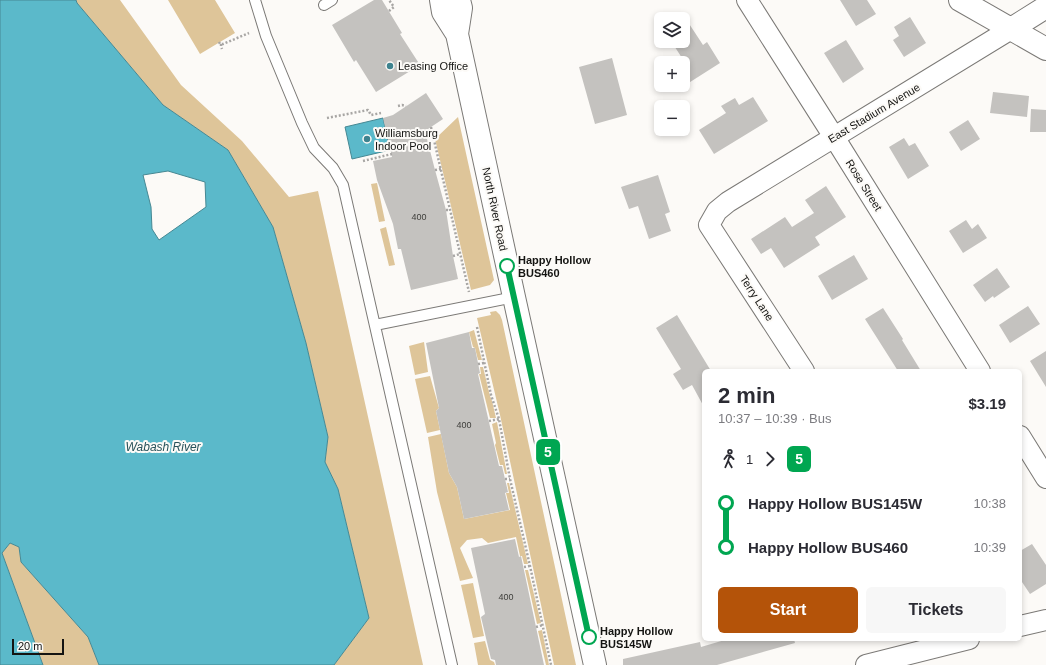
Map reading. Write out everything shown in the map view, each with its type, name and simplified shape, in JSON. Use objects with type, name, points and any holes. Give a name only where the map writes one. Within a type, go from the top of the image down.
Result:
[{"type":"main road","name":"North River Road","points":[[440,0],[443,12],[457,34],[595,665]]},
{"type":"main road","name":"North River Road","points":[[457,34],[461,8],[459,0]]},
{"type":"main road","points":[[960,0],[1046,49]]},
{"type":"main road","name":"East Stadium Avenue","points":[[1011,29],[1046,7]]},
{"type":"street","name":"Rose Street","points":[[747,0],[979,369]]},
{"type":"street","name":"East Stadium Avenue","points":[[709,225],[718,211],[728,202],[1011,29]]},
{"type":"street","name":"Terry Lane","points":[[709,225],[803,369]]},
{"type":"street","points":[[1022,439],[1046,478]]},
{"type":"street","points":[[1022,626],[1046,620]]},
{"type":"street","points":[[866,665],[961,641]]},
{"type":"lane","points":[[255,0],[266,36],[302,123],[314,148],[333,168],[343,185],[452,665]]},
{"type":"lane","points":[[375,325],[514,297]]},
{"type":"path","points":[[389,0],[394,7],[389,11]]},
{"type":"path","points":[[222,48],[220,43],[249,33]]},
{"type":"path","points":[[398,106],[406,106]]},
{"type":"path","points":[[327,118],[368,110],[371,115],[381,113]]},
{"type":"path","points":[[431,127],[470,294]]},
{"type":"path","points":[[363,161],[392,154]]},
{"type":"path","points":[[434,170],[441,169]]},
{"type":"path","points":[[453,256],[460,254]]},
{"type":"path","points":[[477,327],[491,395],[499,419],[510,479],[551,665]]},
{"type":"path","points":[[478,364],[484,363]]},
{"type":"path","points":[[489,421],[499,419]]},
{"type":"path","points":[[505,479],[510,479]]},
{"type":"path","points":[[524,567],[530,566]]},
{"type":"path","points":[[536,627],[543,625]]},
{"type":"shaded area","points":[[76,0],[120,0],[181,85],[242,141],[289,197],[318,191],[423,665],[334,665],[369,618],[338,489],[325,462],[328,437],[306,343],[273,227],[228,150],[163,105]]},
{"type":"shaded area","points":[[168,0],[215,0],[235,33],[200,54]]},
{"type":"shaded area","points":[[458,117],[494,280],[490,285],[471,290],[435,139]]},
{"type":"shaded area","points":[[377,183],[385,221],[379,222],[371,184]]},
{"type":"shaded area","points":[[386,227],[395,265],[389,266],[380,229]]},
{"type":"shaded area","points":[[496,311],[502,320],[576,665],[554,665],[500,415],[477,318],[491,315],[490,312]]},
{"type":"shaded area","points":[[474,330],[482,360],[478,360],[469,332]]},
{"type":"shaded area","points":[[424,342],[428,372],[415,375],[409,346]]},
{"type":"shaded area","points":[[480,367],[483,367],[496,418],[490,418],[479,374],[481,374]]},
{"type":"shaded area","points":[[430,376],[439,408],[436,411],[440,430],[427,433],[415,379]]},
{"type":"shaded area","points":[[497,422],[507,474],[505,474],[503,465],[500,465],[495,445],[496,443],[492,424]]},
{"type":"shaded area","points":[[441,434],[449,473],[457,487],[464,519],[510,510],[506,493],[509,493],[507,483],[509,483],[528,564],[524,564],[522,556],[520,556],[516,537],[488,543],[482,538],[467,540],[460,548],[473,578],[460,581],[437,492],[428,437]]},
{"type":"shaded area","points":[[10,543],[19,547],[21,562],[88,637],[99,665],[43,665],[2,553]]},
{"type":"shaded area","points":[[525,570],[528,570],[541,623],[537,624]]},
{"type":"shaded area","points":[[473,583],[484,636],[473,638],[461,585]]},
{"type":"shaded area","points":[[542,630],[549,665],[546,665],[538,631]]},
{"type":"shaded area","points":[[485,641],[490,660],[494,662],[495,665],[478,665],[474,643]]},
{"type":"water","name":"Wabash River","points":[[0,0],[76,0],[163,105],[228,150],[273,227],[306,343],[328,437],[325,462],[338,489],[369,618],[334,665],[99,665],[88,637],[21,562],[19,547],[10,543],[2,553],[43,665],[0,665]],"holes":[[[168,171],[205,182],[206,207],[159,240],[152,229],[151,207],[143,175]]]},
{"type":"water","name":"Williamsburg Indoor Pool","points":[[383,118],[390,150],[352,159],[345,127]]},
{"type":"building","points":[[374,0],[382,0],[402,33],[400,34],[420,65],[376,92],[356,60],[354,62],[332,25]]},
{"type":"building","points":[[840,0],[867,0],[876,14],[856,26]]},
{"type":"building","points":[[910,17],[926,43],[904,57],[893,40],[899,36],[894,27]]},
{"type":"building","points":[[690,25],[703,45],[707,42],[720,63],[690,82],[690,56],[681,56],[676,48],[690,48]]},
{"type":"building","points":[[846,40],[864,69],[843,83],[824,53]]},
{"type":"building","points":[[612,58],[627,115],[595,124],[579,67]]},
{"type":"building","points":[[993,92],[1029,96],[1027,117],[990,113]]},
{"type":"building","points":[[426,93],[443,119],[425,131],[446,210],[458,279],[411,290],[401,249],[398,249],[393,224],[377,180],[373,161],[392,157],[383,118],[393,115]]},
{"type":"building","points":[[753,97],[768,121],[714,154],[699,130],[726,113],[721,106],[735,98],[739,105]]},
{"type":"building","points":[[1031,109],[1046,110],[1046,132],[1030,132]]},
{"type":"building","points":[[968,120],[980,139],[961,151],[949,132]]},
{"type":"building","points":[[904,138],[909,146],[915,143],[929,166],[908,179],[889,147]]},
{"type":"building","points":[[658,175],[670,212],[665,214],[671,231],[649,239],[638,206],[629,209],[621,187]]},
{"type":"building","points":[[826,186],[846,217],[815,237],[820,245],[784,268],[771,248],[761,254],[751,239],[785,217],[792,227],[814,213],[805,200]]},
{"type":"building","points":[[966,220],[972,229],[978,224],[987,238],[963,253],[949,231]]},
{"type":"building","points":[[854,255],[868,279],[832,300],[818,276]]},
{"type":"building","points":[[997,268],[1010,287],[994,298],[993,296],[985,302],[973,285]]},
{"type":"building","points":[[1028,306],[1040,324],[1010,343],[999,325]]},
{"type":"building","points":[[883,308],[920,369],[897,369],[865,319]]},
{"type":"building","points":[[677,315],[710,369],[702,369],[702,403],[692,385],[683,390],[673,374],[681,369],[656,328]]},
{"type":"building","points":[[469,332],[472,348],[475,348],[480,373],[478,374],[499,466],[502,466],[508,492],[505,493],[509,510],[464,519],[457,487],[449,473],[436,411],[439,408],[426,343]]},
{"type":"building","points":[[1046,351],[1046,387],[1030,361]]},
{"type":"building","points":[[515,539],[519,557],[521,556],[544,665],[496,665],[495,660],[491,659],[481,617],[485,614],[471,548]]},
{"type":"building","points":[[1032,544],[1046,565],[1046,584],[1030,594],[1022,582],[1022,550]]},
{"type":"building","points":[[721,641],[794,641],[795,643],[717,665],[623,665],[623,659],[700,642],[701,647]]},
{"type":"bus line","name":"5","points":[[507,266],[589,637]]},
{"type":"place","name":"Leasing Office","points":[[390,66]]},
{"type":"place","name":"Williamsburg Indoor Pool","points":[[367,139]]},
{"type":"place","name":"Happy Hollow BUS460","points":[[507,266]]},
{"type":"place","name":"Happy Hollow BUS145W","points":[[589,637]]}]
